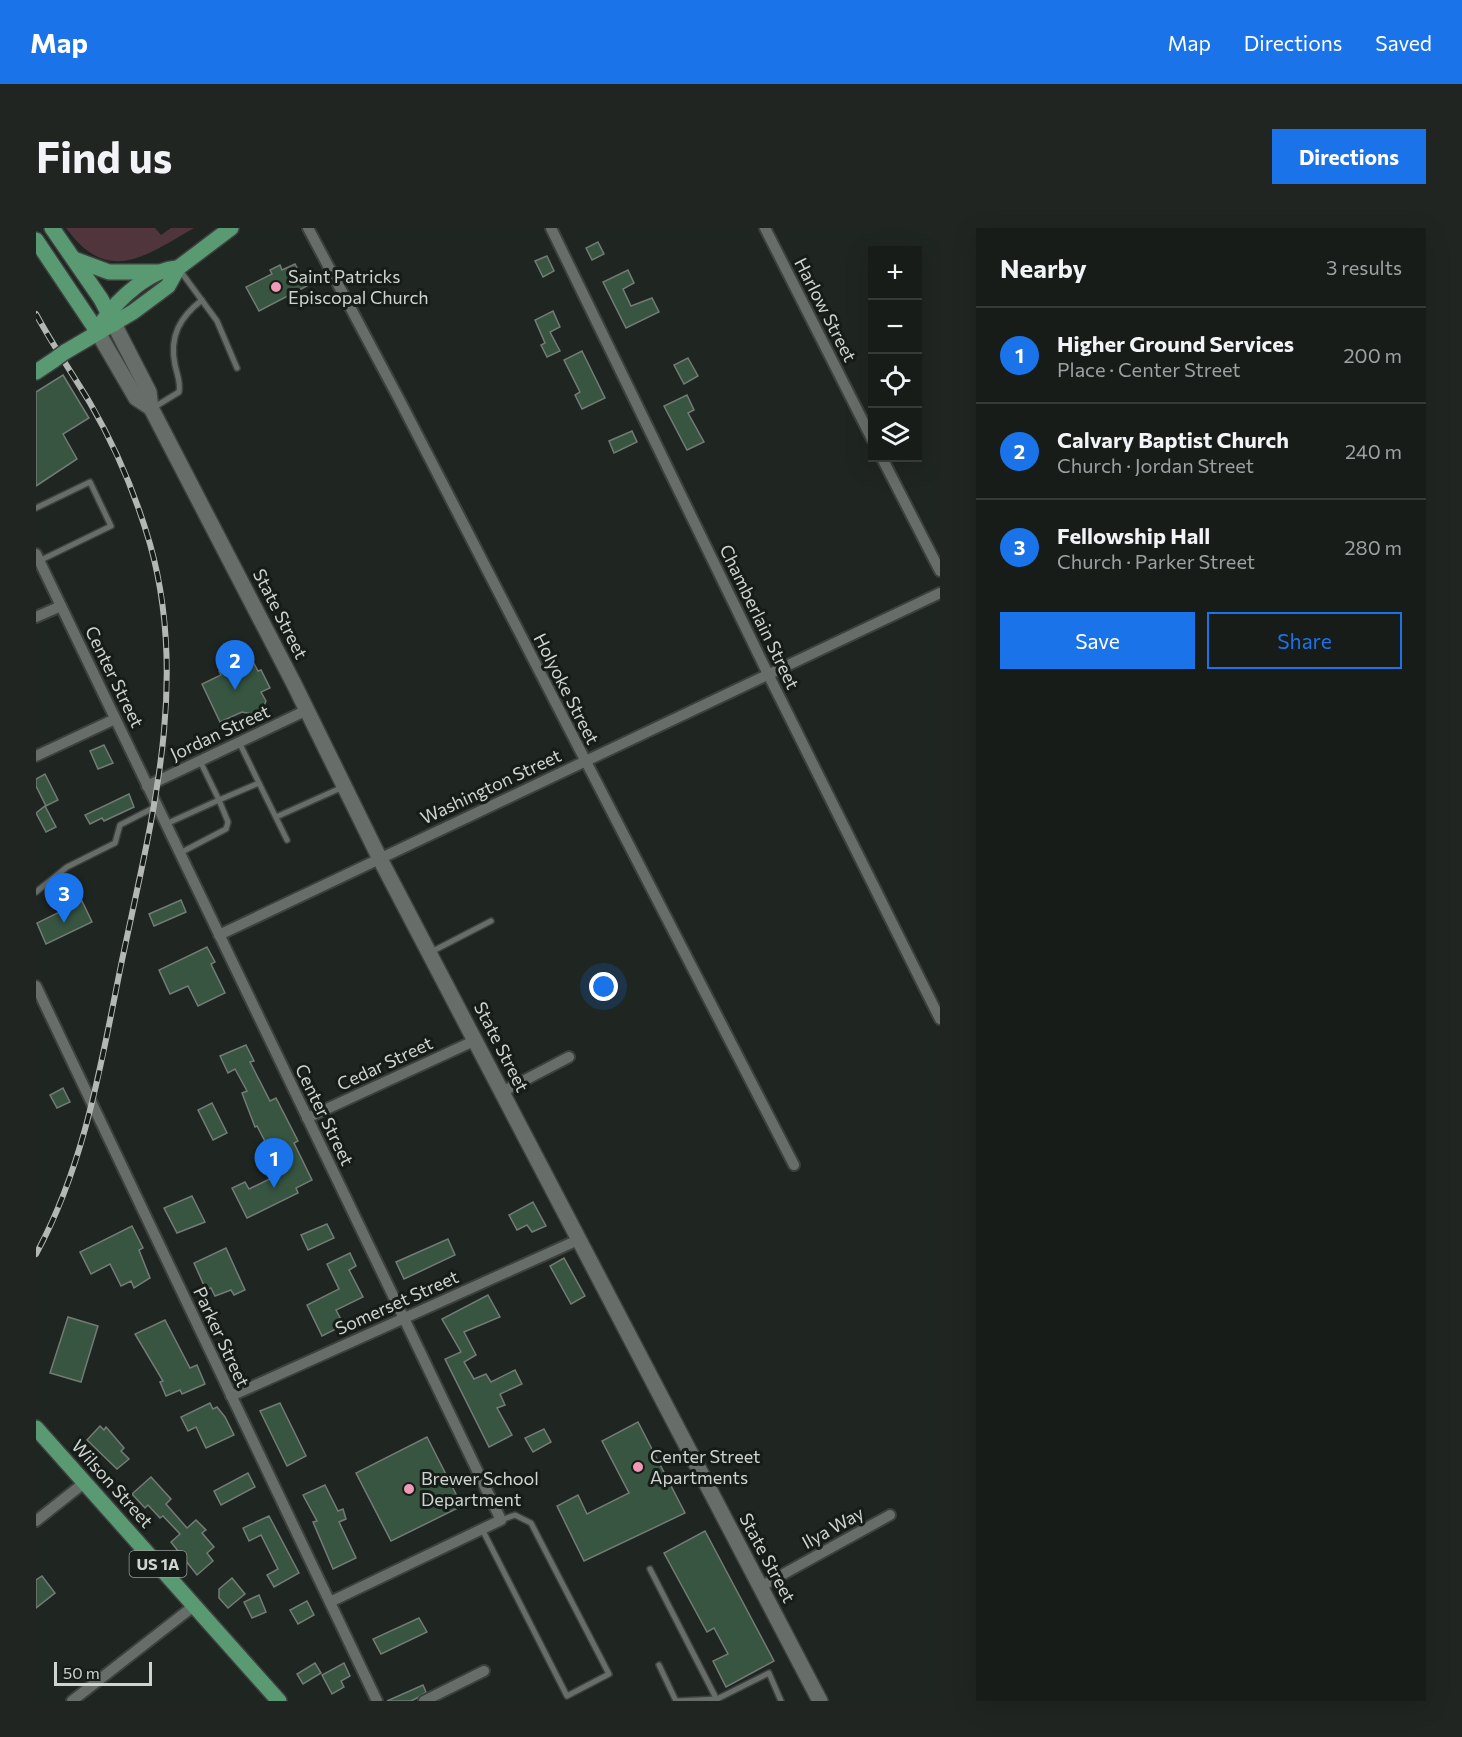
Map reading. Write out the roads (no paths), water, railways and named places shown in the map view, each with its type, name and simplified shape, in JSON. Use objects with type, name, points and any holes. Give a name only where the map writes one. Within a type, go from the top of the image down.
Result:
[{"type":"main road","name":"State Street","points":[[51,228],[111,318],[149,392],[151,408],[307,710],[380,859],[820,1701]]},
{"type":"main road","points":[[111,318],[168,286],[178,268],[225,230]]},
{"type":"main road","name":"State Street","points":[[36,240],[97,331],[136,398],[151,408]]},
{"type":"main road","points":[[72,257],[109,272],[158,272],[178,268]]},
{"type":"main road","points":[[36,372],[97,331],[158,272]]},
{"type":"main road","name":"Wilson Street","points":[[36,1428],[279,1701]]},
{"type":"street","name":"Holyoke Street","points":[[308,228],[404,409],[794,1165]]},
{"type":"street","name":"Chamberlain Street","points":[[551,228],[768,674],[940,1019]]},
{"type":"street","name":"Harlow Street","points":[[765,228],[868,429]]},
{"type":"street","points":[[884,462],[940,571]]},
{"type":"street","name":"Center Street","points":[[38,557],[501,1520]]},
{"type":"street","name":"Washington Street","points":[[219,935],[940,593]]},
{"type":"street","points":[[36,617],[61,606]]},
{"type":"street","name":"Jordan Street","points":[[147,786],[307,710]]},
{"type":"street","points":[[36,756],[116,719]]},
{"type":"street","name":"Parker Street","points":[[36,986],[378,1701]]},
{"type":"street","name":"Cedar Street","points":[[307,1118],[476,1040]]},
{"type":"street","points":[[502,1092],[569,1057]]},
{"type":"street","name":"Somerset Street","points":[[231,1396],[578,1240]]},
{"type":"street","points":[[36,1521],[84,1483]]},
{"type":"street","name":"Ilya Way","points":[[760,1587],[890,1515]]},
{"type":"street","points":[[330,1602],[501,1520]]},
{"type":"street","points":[[72,1701],[195,1605]]},
{"type":"street","points":[[424,1701],[484,1671]]},
{"type":"lane","points":[[178,268],[220,327],[237,368]]},
{"type":"lane","points":[[151,408],[179,392],[180,385],[173,348],[175,335],[185,315],[202,300]]},
{"type":"lane","points":[[36,508],[90,482],[111,526],[38,557]]},
{"type":"lane","points":[[239,742],[287,840]]},
{"type":"lane","points":[[180,853],[226,829],[228,822],[200,761]]},
{"type":"lane","points":[[166,824],[259,783]]},
{"type":"lane","points":[[276,817],[345,786]]},
{"type":"lane","points":[[36,892],[67,867],[115,843],[120,825],[157,806]]},
{"type":"lane","points":[[430,953],[491,921]]},
{"type":"lane","points":[[482,1529],[567,1696],[609,1674],[531,1522],[515,1515],[501,1520]]},
{"type":"lane","points":[[650,1569],[718,1700]]},
{"type":"lane","points":[[658,1665],[676,1701],[718,1700],[769,1673],[781,1701]]},
{"type":"railway","points":[[36,314],[99,419],[138,508],[150,544],[161,597],[166,650],[166,703],[153,808],[98,1076],[67,1185],[36,1254]]},
{"type":"place","name":"Saint Patricks Episcopal Church","points":[[276,287]]},
{"type":"place","name":"Calvary Baptist Church","points":[[235,690]]},
{"type":"place","name":"Fellowship Hall","points":[[64,923]]},
{"type":"place","name":"Higher Ground Services","points":[[274,1188]]},
{"type":"place","name":"Center Street Apartments","points":[[638,1467]]},
{"type":"place","name":"Brewer School Department","points":[[409,1489]]}]
